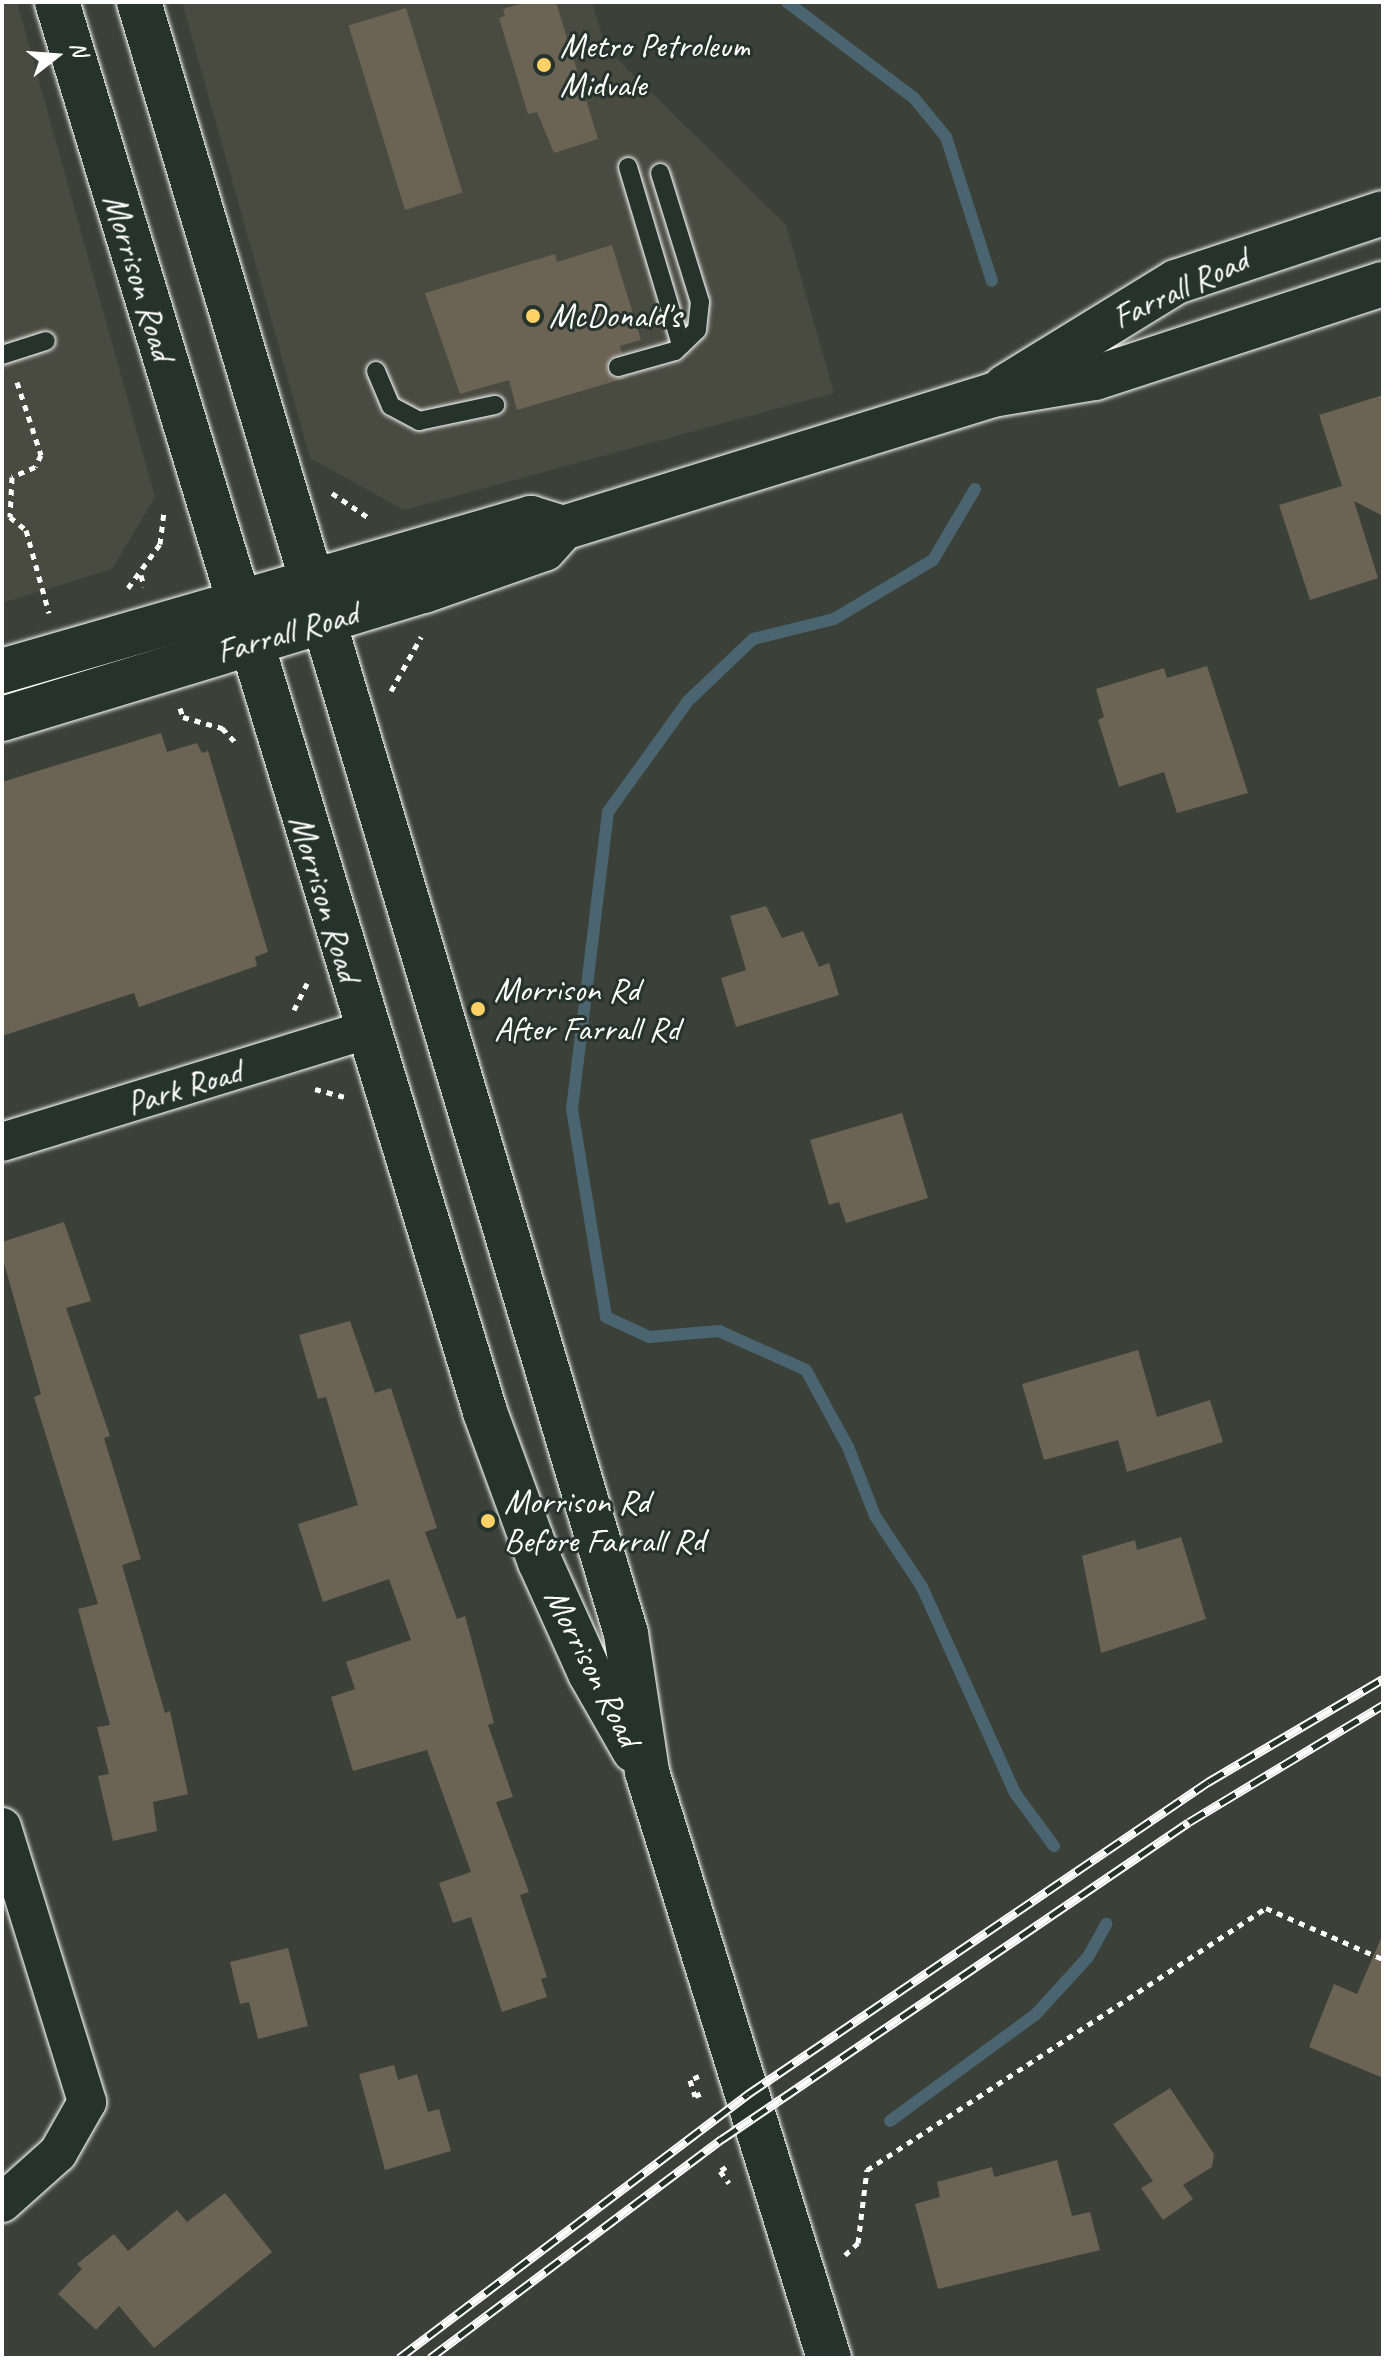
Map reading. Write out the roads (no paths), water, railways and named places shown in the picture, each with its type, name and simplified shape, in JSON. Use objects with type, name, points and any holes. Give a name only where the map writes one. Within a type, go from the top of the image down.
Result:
[{"type":"main road","name":"Morrison Road","points":[[57,2],[242,623],[485,1412],[540,1562],[590,1673],[647,1772]]},
{"type":"main road","name":"Morrison Road","points":[[139,2],[314,603],[626,1634],[647,1772],[829,2358]]},
{"type":"main road","name":"Farrall Road","points":[[993,395],[1084,335],[1208,270],[1383,213]]},
{"type":"main road","points":[[1208,270],[1235,330]]},
{"type":"main road","name":"Farrall Road","points":[[2,671],[242,623],[314,603],[531,518],[563,528],[993,395],[1095,378],[1383,284]]},
{"type":"main road","name":"Farrall Road","points":[[2,719],[242,623]]},
{"type":"street","name":"Park Road","points":[[2,1142],[366,1030]]},
{"type":"street","points":[[2,1827],[87,2102],[58,2153],[2,2203]]},
{"type":"lane","points":[[628,167],[681,345]]},
{"type":"lane","points":[[618,367],[681,345],[697,330],[700,302],[660,173]]},
{"type":"lane","points":[[4,354],[46,341]]},
{"type":"lane","points":[[376,371],[391,406],[419,421],[495,405]]},
{"type":"waterway","points":[[787,2],[914,98],[946,137],[992,281]]},
{"type":"waterway","points":[[975,489],[933,560],[834,619],[753,639],[688,701],[608,812],[572,1109],[606,1317],[649,1337],[719,1331],[806,1370],[848,1447],[875,1516],[922,1587],[1015,1793],[1054,1846]]},
{"type":"waterway","points":[[890,2121],[1036,2014],[1088,1957],[1106,1924]]},
{"type":"railway","points":[[399,2358],[748,2094],[1208,1782],[1383,1679]]},
{"type":"railway","points":[[430,2358],[722,2139],[1189,1822],[1383,1705]]},
{"type":"place","name":"Metro Petroleum Midvale","points":[[544,65]]},
{"type":"place","name":"McDonald's","points":[[533,316]]},
{"type":"place","name":"Morrison Rd After Farrall Rd","points":[[478,1009]]},
{"type":"place","name":"Morrison Rd Before Farrall Rd","points":[[488,1521]]}]
